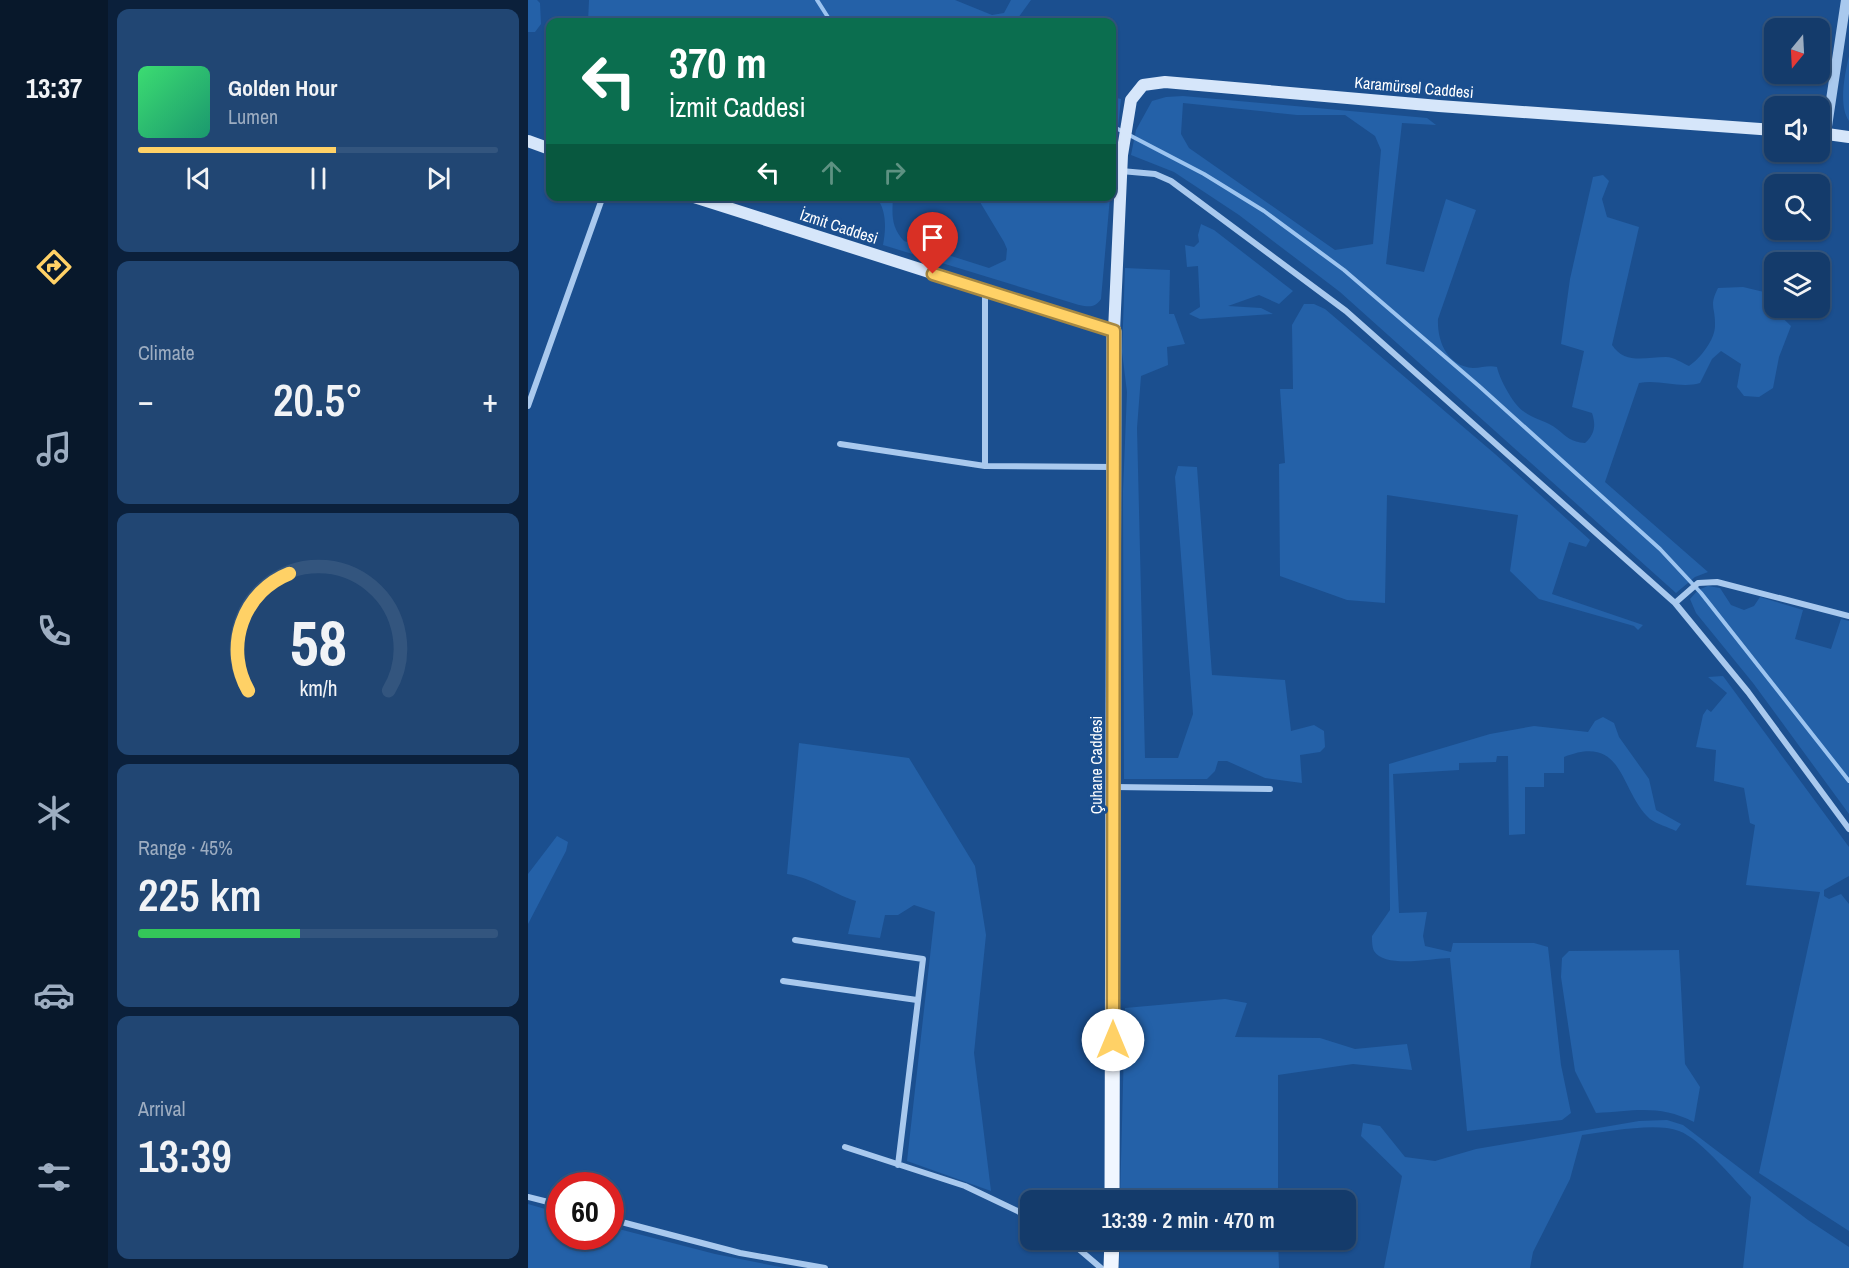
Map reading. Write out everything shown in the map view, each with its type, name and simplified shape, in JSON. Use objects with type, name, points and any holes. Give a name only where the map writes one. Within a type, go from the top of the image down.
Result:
[{"type":"main road","name":"Karamürsel Caddesi","points":[[1114,331],[1122,155],[1127,118],[1136,91],[1143,85],[1165,82],[1439,106],[1764,129]]},
{"type":"main road","points":[[1830,134],[1849,137]]},
{"type":"main road","points":[[528,141],[546,148]]},
{"type":"main road","name":"İzmit Caddesi","points":[[707,201],[1114,331]]},
{"type":"main road","name":"Çuhane Caddesi","points":[[1112,1190],[1114,331]]},
{"type":"main road","points":[[1112,1250],[1112,1268]]},
{"type":"street","points":[[1829,96],[1846,0]]},
{"type":"street","points":[[1121,171],[1155,174],[1171,181],[1346,311],[1675,603],[1748,692],[1849,829]]},
{"type":"street","points":[[528,406],[601,201]]},
{"type":"street","points":[[985,290],[985,466]]},
{"type":"street","points":[[840,444],[985,466],[1115,467]]},
{"type":"street","points":[[1675,603],[1698,583],[1706,581],[1729,583],[1849,616]]},
{"type":"street","points":[[1114,787],[1270,789]]},
{"type":"street","points":[[795,940],[923,959],[898,1165]]},
{"type":"street","points":[[783,981],[917,1000]]},
{"type":"street","points":[[845,1147],[965,1186],[1020,1212]]},
{"type":"street","points":[[528,1197],[546,1202]]},
{"type":"street","points":[[624,1224],[740,1253],[825,1268]]},
{"type":"street","points":[[1080,1250],[1101,1268]]},
{"type":"shaded area","points":[[528,0],[537,0],[540,3],[541,24],[535,32],[528,32]]},
{"type":"shaded area","points":[[589,0],[955,0],[992,15],[1004,13],[1011,0],[1031,0],[1018,18],[588,18]]},
{"type":"shaded area","points":[[1849,56],[1849,121],[1843,98]]},
{"type":"shaded area","points":[[1183,96],[1427,118],[1436,125],[1402,123],[1386,264],[1424,272],[1446,199],[1476,210],[1438,319],[1439,336],[1445,351],[1456,363],[1464,366],[1497,367],[1500,378],[1519,408],[1553,426],[1576,442],[1585,443],[1593,433],[1594,425],[1592,413],[1572,407],[1584,351],[1561,344],[1570,279],[1593,177],[1603,175],[1609,181],[1602,199],[1607,217],[1639,227],[1612,345],[1617,351],[1630,358],[1669,357],[1689,366],[1702,354],[1713,336],[1715,324],[1713,303],[1718,288],[1743,287],[1764,292],[1764,318],[1783,318],[1791,326],[1779,357],[1773,388],[1759,397],[1744,396],[1737,387],[1741,364],[1721,351],[1712,359],[1700,383],[1685,385],[1639,383],[1605,482],[1708,572],[1695,577],[1676,593],[1340,292],[1239,215],[1174,172],[1131,155],[1136,130],[1152,101]],"holes":[[[1183,103],[1297,115],[1345,115],[1375,136],[1381,150],[1373,244],[1335,250],[1189,148],[1181,134]]]},
{"type":"shaded area","points":[[1116,98],[1121,99],[1116,146]]},
{"type":"shaded area","points":[[893,201],[895,226],[904,241],[989,268],[1006,260],[1007,249],[979,201],[1110,201],[1101,299],[1092,306],[1079,305],[883,245],[885,220],[880,202]]},
{"type":"shaded area","points":[[1201,224],[1214,230],[1293,291],[1279,304],[1259,295],[1228,306],[1261,308],[1273,314],[1200,319],[1189,314],[1200,307],[1198,266],[1187,267],[1185,245],[1194,247],[1199,242]]},
{"type":"shaded area","points":[[1125,268],[1170,270],[1169,314],[1174,314],[1185,344],[1167,347],[1168,365],[1141,376],[1137,428],[1145,758],[1178,758],[1193,714],[1175,477],[1178,466],[1197,467],[1212,675],[1285,680],[1291,731],[1314,725],[1324,731],[1325,747],[1320,752],[1300,755],[1302,783],[1265,778],[1227,761],[1218,761],[1215,771],[1207,779],[1124,779],[1123,491],[1127,392],[1122,352]]},
{"type":"shaded area","points":[[1304,304],[1314,304],[1325,309],[1495,454],[1590,540],[1586,547],[1569,542],[1552,594],[1643,625],[1638,630],[1634,626],[1539,599],[1510,571],[1518,515],[1387,495],[1385,603],[1347,600],[1280,576],[1279,464],[1285,463],[1280,389],[1293,389],[1292,325]]},
{"type":"shaded area","points":[[1708,586],[1720,588],[1731,605],[1744,610],[1754,606],[1760,597],[1803,610],[1795,639],[1831,649],[1841,619],[1849,621],[1849,814],[1753,683],[1696,613],[1690,599],[1698,590]]},
{"type":"shaded area","points":[[1723,676],[1849,847],[1849,876],[1824,890],[1824,896],[1829,899],[1841,894],[1849,904],[1849,1231],[1759,1173],[1820,892],[1746,885],[1755,825],[1750,823],[1744,788],[1714,781],[1716,750],[1696,747],[1703,715],[1707,709],[1711,712],[1727,693],[1708,677]]},
{"type":"shaded area","points":[[1603,717],[1614,723],[1619,737],[1649,779],[1656,810],[1681,824],[1676,831],[1650,819],[1640,807],[1618,768],[1610,759],[1599,753],[1584,752],[1564,757],[1564,773],[1544,773],[1544,787],[1525,787],[1525,834],[1509,835],[1508,756],[1497,756],[1496,762],[1459,763],[1459,770],[1393,774],[1399,913],[1427,912],[1423,936],[1425,946],[1451,952],[1453,943],[1534,943],[1548,947],[1561,1065],[1571,1113],[1562,1120],[1467,1131],[1450,958],[1388,960],[1380,956],[1373,948],[1372,936],[1390,910],[1389,764],[1490,734],[1534,726],[1588,732],[1595,721]]},
{"type":"shaded area","points":[[799,743],[909,758],[975,866],[986,935],[974,1053],[991,1191],[907,1161],[935,912],[914,905],[898,915],[885,915],[880,938],[848,934],[856,901],[805,879],[787,874]]},
{"type":"shaded area","points":[[557,836],[568,842],[566,851],[528,924],[528,874]]},
{"type":"shaded area","points":[[1679,950],[1685,1064],[1700,1087],[1694,1122],[1681,1116],[1658,1111],[1596,1113],[1575,1071],[1561,977],[1562,958],[1569,951]]},
{"type":"shaded area","points":[[1225,999],[1247,1003],[1235,1037],[1320,1038],[1355,1049],[1407,1044],[1412,1070],[1353,1064],[1278,1075],[1278,1190],[1120,1190],[1125,1008]]},
{"type":"shaded area","points":[[1667,1120],[1683,1125],[1808,1220],[1849,1247],[1849,1268],[1743,1268],[1751,1197],[1717,1161],[1688,1135],[1669,1128],[1657,1127],[1582,1135],[1570,1179],[1533,1252],[1530,1268],[1384,1268],[1402,1176],[1361,1136],[1363,1123],[1380,1126],[1405,1157],[1435,1161],[1476,1149],[1639,1121]]},
{"type":"shaded area","points":[[528,1204],[546,1209],[546,1250],[624,1250],[624,1230],[715,1254],[785,1268],[528,1268]]},
{"type":"shaded area","points":[[1120,1250],[1278,1250],[1279,1268],[1119,1268]]},
{"type":"waterway","points":[[817,0],[828,18]]},
{"type":"waterway","points":[[1116,128],[1204,174],[1264,211],[1344,270],[1479,386],[1660,549],[1701,593],[1849,781]]},
{"type":"route","points":[[933,274],[1114,331],[1113,1040]]}]
